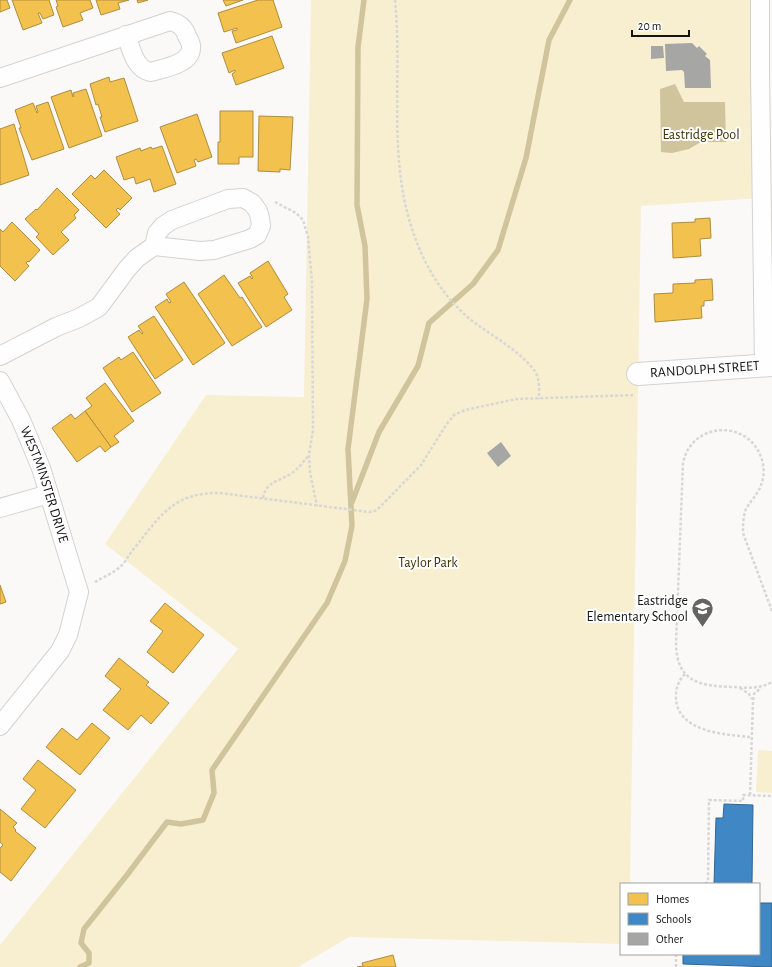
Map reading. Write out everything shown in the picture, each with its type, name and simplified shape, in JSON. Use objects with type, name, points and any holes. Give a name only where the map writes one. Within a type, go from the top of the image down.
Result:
[{"type":"street","points":[[760,0],[760,71],[768,366]]},
{"type":"street","points":[[0,78],[126,36]]},
{"type":"street","points":[[0,356],[99,307],[127,269],[137,258],[154,246],[200,251],[214,250],[250,239],[257,235],[260,230],[261,226],[258,211],[252,203],[244,198],[228,199],[172,220],[163,226],[157,233],[154,246]]},
{"type":"street","name":"RANDOLPH STREET","points":[[638,385],[768,366]]},
{"type":"street","name":"WESTMINSTER DRIVE","points":[[0,381],[31,442],[49,494],[79,592]]},
{"type":"street","points":[[0,508],[49,494]]},
{"type":"street","points":[[0,726],[60,651],[68,635],[79,592]]},
{"type":"path","points":[[396,0],[398,156],[407,214],[416,240],[437,282],[447,296],[473,322],[515,352],[534,370],[539,383],[539,399]]},
{"type":"path","points":[[273,201],[296,213],[303,220],[308,237],[312,282],[312,430],[310,454],[311,477],[317,506]]},
{"type":"path","points":[[79,592],[122,566],[127,557],[162,514],[178,501],[207,493],[220,493],[369,512],[380,506],[421,465],[446,425],[454,416],[466,410],[517,399],[539,399],[638,385]]},
{"type":"path","points":[[772,611],[743,533],[743,520],[747,508],[762,484],[764,472],[762,458],[756,445],[748,438],[740,434],[723,430],[706,433],[700,436],[688,449],[683,468],[676,644],[677,659],[685,674],[703,685],[758,688],[772,682]]},
{"type":"path","points":[[263,498],[264,491],[268,486],[293,472],[310,454]]},
{"type":"path","points":[[685,674],[681,678],[678,685],[676,698],[678,709],[687,719],[700,728],[709,731],[727,736],[751,737]]},
{"type":"path","points":[[750,796],[753,700],[754,694],[763,686]]},
{"type":"path","points":[[738,687],[749,694],[753,700]]},
{"type":"path","points":[[706,883],[708,881],[710,800],[744,801],[743,795],[772,796]]},
{"type":"path","points":[[676,955],[676,967]]},
{"type":"green space","name":"Taylor Park","points":[[311,0],[760,0],[762,198],[641,206],[630,883],[620,883],[620,944],[349,937],[298,967],[0,967],[0,945],[238,649],[105,544],[206,395],[304,397]]},
{"type":"green space","points":[[758,750],[772,751],[772,793],[756,792]]},
{"type":"shaded area","points":[[675,84],[684,102],[725,102],[726,142],[701,142],[689,149],[672,153],[661,152],[660,89]]},
{"type":"building: Homes","points":[[0,0],[7,0],[10,8],[0,12]]},
{"type":"building: Homes","points":[[12,0],[49,0],[54,15],[43,19],[40,13],[38,13],[42,23],[23,30]]},
{"type":"building: Homes","points":[[56,0],[90,0],[93,8],[80,13],[83,20],[63,27],[56,7],[58,6]]},
{"type":"building: Homes","points":[[96,0],[129,0],[118,3],[120,9],[101,15]]},
{"type":"building: Homes","points":[[137,0],[148,0],[138,3]]},
{"type":"building: Homes","points":[[223,0],[243,0],[226,6]]},
{"type":"building: Homes","points":[[258,0],[273,0],[282,27],[236,43],[232,31],[237,30],[237,28],[224,32],[218,13]]},
{"type":"building: Homes","points":[[272,36],[284,68],[236,85],[232,74],[235,70],[229,73],[222,53]]},
{"type":"building: Homes","points":[[109,77],[110,82],[124,78],[138,121],[105,132],[100,117],[102,117],[98,104],[96,105],[90,84]]},
{"type":"building: Homes","points":[[86,89],[102,136],[69,148],[51,97],[71,90],[73,97],[73,93]]},
{"type":"building: Homes","points":[[48,102],[64,149],[32,160],[19,128],[21,128],[15,110],[33,103],[37,113],[36,106]]},
{"type":"building: Homes","points":[[220,111],[253,111],[253,157],[239,157],[239,164],[218,164]]},
{"type":"building: Homes","points":[[197,114],[212,157],[198,162],[196,159],[194,160],[196,166],[177,173],[160,127]]},
{"type":"building: Homes","points":[[259,116],[293,117],[290,170],[280,169],[280,172],[258,171]]},
{"type":"building: Homes","points":[[14,124],[29,175],[0,185],[0,129]]},
{"type":"building: Homes","points":[[162,146],[176,184],[154,192],[150,179],[136,184],[134,177],[124,180],[116,157],[140,148],[141,151],[151,147],[152,149]]},
{"type":"building: Homes","points":[[104,170],[132,198],[120,210],[118,208],[116,210],[120,214],[106,228],[72,194],[91,175],[95,179]]},
{"type":"building: Homes","points":[[57,188],[79,210],[74,215],[76,218],[61,232],[69,240],[53,255],[36,237],[39,234],[25,219],[36,209],[37,210]]},
{"type":"building: Homes","points":[[710,218],[711,238],[700,239],[701,256],[673,258],[672,223],[695,222],[695,219]]},
{"type":"building: Homes","points":[[12,222],[40,250],[29,262],[28,261],[26,263],[29,266],[15,281],[0,266],[0,229],[3,232]]},
{"type":"building: Homes","points":[[268,261],[288,294],[284,297],[292,310],[266,327],[238,283],[250,276],[252,279],[253,278],[250,273]]},
{"type":"building: Homes","points":[[224,275],[240,298],[242,297],[262,327],[232,346],[198,294]]},
{"type":"building: Homes","points":[[712,279],[713,300],[704,301],[704,306],[701,306],[702,318],[655,322],[654,294],[673,293],[673,284],[695,283],[695,280]]},
{"type":"building: Homes","points":[[184,282],[225,343],[193,365],[155,307],[167,299],[169,303],[171,302],[166,294]]},
{"type":"building: Homes","points":[[154,316],[183,360],[155,379],[128,337],[139,330],[142,334],[143,333],[138,326]]},
{"type":"building: Homes","points":[[133,352],[161,393],[132,412],[103,368],[119,357],[121,360]]},
{"type":"building: Homes","points":[[105,383],[134,421],[114,436],[119,442],[111,447],[85,411],[92,406],[86,398]]},
{"type":"building: Homes","points":[[85,411],[111,447],[105,452],[100,446],[77,462],[52,428],[71,414],[75,419]]},
{"type":"building: Homes","points":[[0,585],[6,602],[0,604]]},
{"type":"building: Homes","points":[[165,603],[204,635],[173,673],[147,652],[163,631],[150,621]]},
{"type":"building: Homes","points":[[119,658],[149,682],[146,685],[169,703],[151,724],[141,715],[128,730],[103,710],[121,689],[105,676]]},
{"type":"building: Homes","points":[[92,723],[110,738],[80,775],[46,747],[62,728],[77,740]]},
{"type":"building: Homes","points":[[38,760],[76,790],[45,828],[21,809],[36,790],[23,779]]},
{"type":"building: Homes","points":[[0,809],[17,823],[13,827],[16,830],[15,831],[36,848],[11,881],[0,872],[0,848],[3,845],[0,842]]},
{"type":"building: Homes","points":[[393,955],[396,967],[357,967],[363,966],[362,963]]},
{"type":"building: Schools","points":[[724,804],[753,805],[752,883],[714,883],[716,818],[723,818]]},
{"type":"building: Schools","points":[[760,903],[772,903],[772,967],[683,964],[683,955],[760,955]]},
{"type":"building: Other","points":[[692,43],[697,48],[699,46],[707,54],[705,56],[710,60],[711,88],[685,88],[684,72],[682,70],[666,71],[665,44]]},
{"type":"building: Other","points":[[651,46],[663,46],[664,58],[651,59]]},
{"type":"building: Other","points":[[501,442],[511,456],[498,467],[487,453]]},
{"type":"waterway","points":[[80,967],[89,963],[89,953],[81,943],[84,929],[167,822],[181,824],[203,820],[214,793],[212,770],[327,603],[345,561],[352,526],[348,449],[367,299],[365,246],[357,205],[358,47],[364,0]]},
{"type":"waterway","points":[[352,502],[379,432],[418,366],[429,323],[473,284],[498,250],[526,158],[549,40],[570,0]]},
{"type":"place","name":"Eastridge Elementary School","points":[[703,628]]},
{"type":"park label","name":"Eastridge Pool","points":[[701,135]]}]
